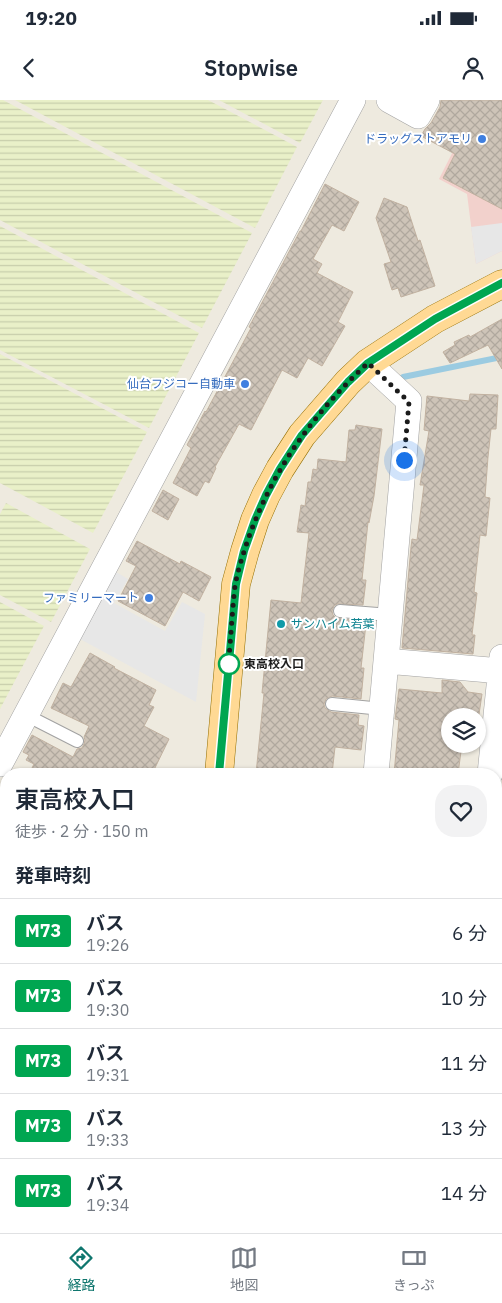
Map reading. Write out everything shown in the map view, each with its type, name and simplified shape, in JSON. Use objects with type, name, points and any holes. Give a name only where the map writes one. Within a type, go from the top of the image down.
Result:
[{"type":"main road","points":[[220,768],[236,584],[244,551],[255,520],[280,469],[302,435],[348,382],[368,363],[435,319],[502,284]]},
{"type":"street","points":[[0,764],[353,100]]},
{"type":"street","points":[[389,100],[418,116],[426,100]]},
{"type":"street","points":[[368,363],[409,402],[377,768]]},
{"type":"street","points":[[386,661],[501,664],[494,764]]},
{"type":"lane","points":[[340,611],[390,615]]},
{"type":"lane","points":[[332,704],[382,709]]},
{"type":"lane","points":[[26,715],[78,741]]},
{"type":"shaded area","name":"ドラッグストアモリ","points":[[479,100],[502,100],[502,251],[476,264],[467,194],[439,179]]},
{"type":"shaded area","points":[[502,223],[502,251],[476,264],[471,227]]},
{"type":"shaded area","points":[[116,572],[128,579],[114,603],[165,631],[182,602],[205,614],[196,702],[80,639]]},
{"type":"green space","points":[[0,100],[252,233],[202,328],[0,220]]},
{"type":"green space","points":[[15,100],[208,100],[297,147],[255,228]]},
{"type":"green space","points":[[219,100],[323,100],[300,143]]},
{"type":"green space","points":[[0,226],[199,333],[149,428],[0,350]]},
{"type":"green space","points":[[0,354],[147,432],[93,533],[0,483]]},
{"type":"green space","points":[[6,503],[90,549],[51,622],[0,595],[0,514]]},
{"type":"green space","points":[[0,602],[44,626],[0,709]]},
{"type":"building","name":"ドラッグストアモリ","points":[[441,100],[502,100],[502,209],[443,178],[455,154],[421,136],[440,107]]},
{"type":"building","points":[[325,184],[359,202],[344,231],[332,225],[313,259],[322,264],[317,273],[353,292],[338,322],[345,326],[322,366],[308,358],[297,378],[282,370],[251,430],[239,424],[215,467],[209,483],[205,481],[197,496],[173,483],[191,448],[187,445],[251,328],[249,327]]},
{"type":"building","points":[[384,198],[407,207],[435,286],[401,297],[398,288],[392,290],[384,264],[391,262],[376,218]]},
{"type":"building","points":[[502,319],[502,369],[488,345],[450,363],[443,352],[455,345],[454,342],[469,335],[470,337]]},
{"type":"building","points":[[470,394],[498,395],[496,429],[491,429],[488,457],[485,497],[490,498],[486,536],[480,535],[474,592],[477,593],[472,635],[475,635],[473,654],[402,648],[412,539],[417,540],[424,485],[420,485],[429,431],[424,430],[427,396],[469,401]]},
{"type":"building","points":[[356,425],[382,429],[374,496],[368,522],[362,580],[366,580],[363,605],[337,604],[332,611],[336,618],[361,621],[360,623],[366,624],[361,668],[364,668],[361,699],[332,696],[326,699],[324,704],[325,708],[331,712],[359,715],[358,725],[364,726],[361,750],[335,747],[333,768],[257,768],[271,600],[301,603],[309,533],[297,532],[301,505],[305,506],[308,482],[311,482],[313,469],[317,470],[318,459],[346,462],[349,430],[355,430]]},
{"type":"building","points":[[163,490],[179,499],[168,520],[152,511]]},
{"type":"building","points":[[137,541],[180,564],[181,561],[211,577],[199,601],[183,592],[165,626],[118,601],[136,566],[126,561]]},
{"type":"building","points":[[90,653],[156,690],[149,705],[154,707],[144,726],[169,739],[155,768],[32,768],[34,764],[26,760],[29,755],[23,752],[32,735],[73,757],[77,749],[82,748],[84,744],[84,737],[89,726],[51,708],[63,683],[71,687]]},
{"type":"building","points":[[442,680],[460,682],[468,692],[482,694],[480,708],[441,708],[441,753],[461,753],[459,768],[395,768],[399,720],[395,719],[399,689],[442,693]]},
{"type":"waterway","points":[[403,377],[502,357]]},
{"type":"bus line","name":"M73","points":[[220,768],[236,584],[244,551],[255,520],[280,469],[302,435],[348,382],[368,363],[435,319],[502,283]]},
{"type":"place","name":"ドラッグストアモリ","points":[[482,139]]},
{"type":"place","name":"仙台フジコー自動車","points":[[245,384]]},
{"type":"place","name":"ファミリーマート","points":[[149,598]]},
{"type":"place","name":"サンハイム若葉","points":[[281,624]]},
{"type":"place","name":"東高校入口","points":[[229,664]]},
{"type":"route","points":[[229,664],[228,666],[236,584],[244,551],[266,495],[302,435],[348,382],[368,363],[409,402],[404,460]]}]
